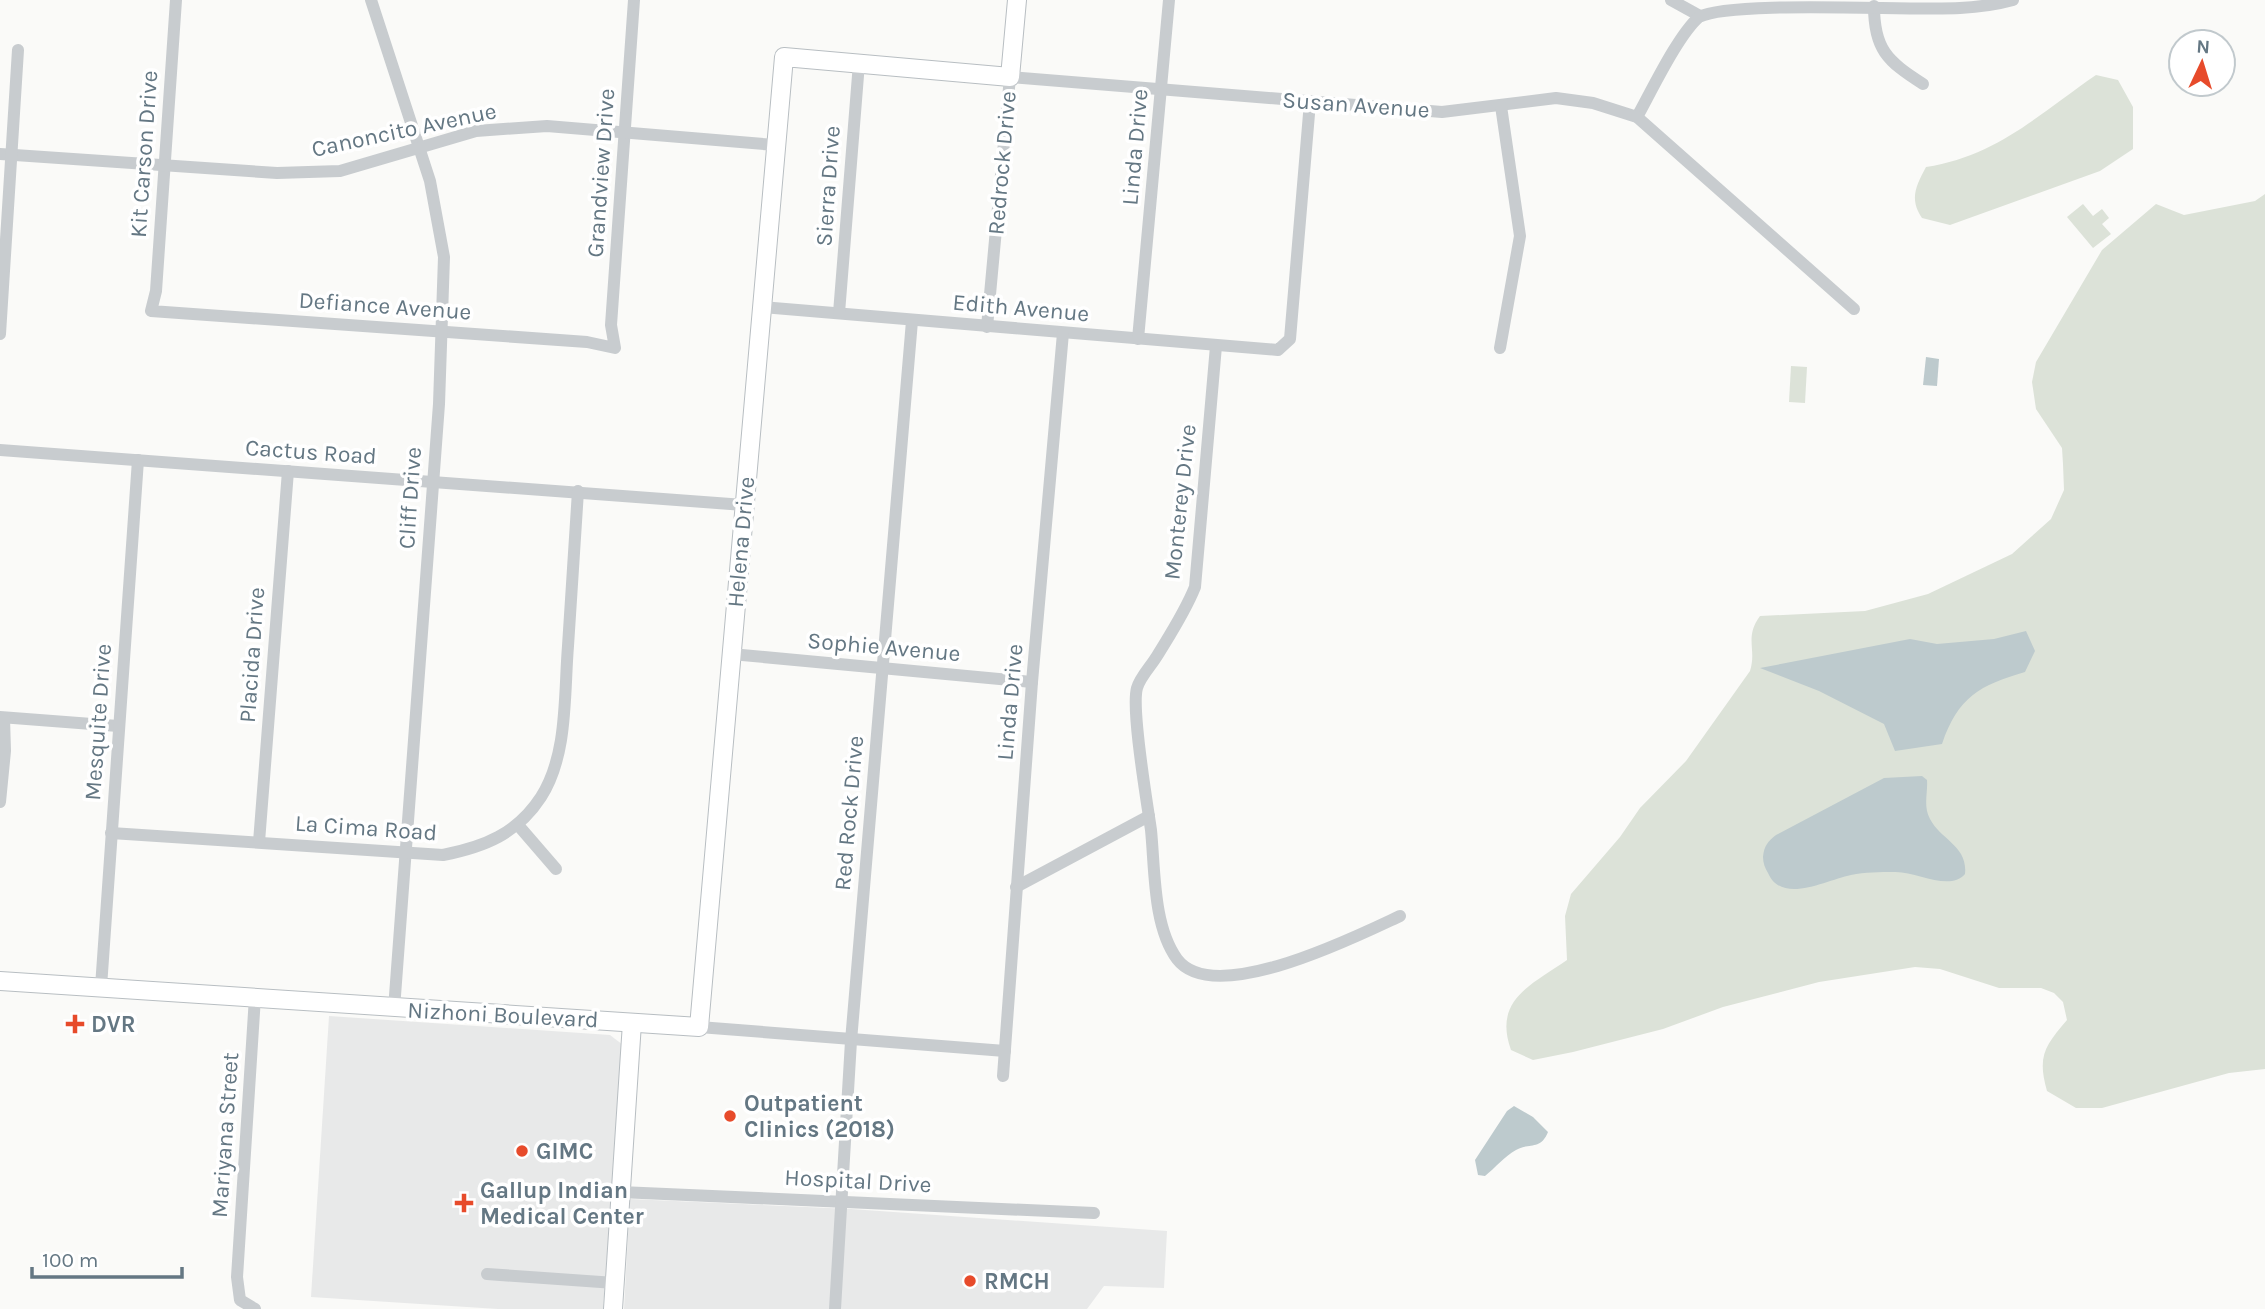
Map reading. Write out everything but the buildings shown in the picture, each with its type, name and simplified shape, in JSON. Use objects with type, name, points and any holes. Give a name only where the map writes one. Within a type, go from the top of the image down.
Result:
[{"type":"main road","name":"Redrock Drive","points":[[1010,77],[1017,0]]},
{"type":"main road","name":"Susan Avenue","points":[[784,57],[1010,77]]},
{"type":"main road","name":"Helena Drive","points":[[699,1027],[784,57]]},
{"type":"main road","name":"Nizhoni Boulevard","points":[[0,981],[699,1027]]},
{"type":"main road","points":[[613,1309],[632,1023]]},
{"type":"street","name":"Kit Carson Drive","points":[[151,311],[156,291],[176,0]]},
{"type":"street","name":"Cliff Drive","points":[[371,0],[430,181],[441,233],[443,331],[394,1009]]},
{"type":"street","name":"Grandview Drive","points":[[615,348],[611,325],[634,0]]},
{"type":"street","name":"Linda Drive","points":[[1138,339],[1169,0]]},
{"type":"street","points":[[1671,0],[1684,4],[1700,16]]},
{"type":"street","points":[[1637,117],[1669,59],[1700,16],[1736,5],[1784,1],[1958,8],[1992,6],[2013,0]]},
{"type":"street","points":[[1874,6],[1876,40],[1904,72],[1923,84]]},
{"type":"street","points":[[0,334],[6,154],[18,50]]},
{"type":"street","name":"Sierra Drive","points":[[839,313],[859,63]]},
{"type":"street","name":"Susan Avenue","points":[[1010,77],[1442,112],[1556,98],[1593,103],[1637,117],[1854,309]]},
{"type":"street","name":"Redrock Drive","points":[[986,327],[1010,77]]},
{"type":"street","name":"Edith Avenue","points":[[761,307],[1278,350],[1290,339],[1310,102]]},
{"type":"street","points":[[1500,348],[1520,236],[1501,106]]},
{"type":"street","name":"Canoncito Avenue","points":[[6,154],[277,173],[323,172],[488,130],[547,126],[775,145]]},
{"type":"street","name":"Defiance Avenue","points":[[151,311],[587,342],[615,348]]},
{"type":"street","name":"Red Rock Drive","points":[[835,1309],[851,1041],[912,321]]},
{"type":"street","name":"Linda Drive","points":[[1003,1076],[1032,682],[1063,333]]},
{"type":"street","name":"Monterey Drive","points":[[1216,346],[1195,587],[1185,611],[1137,687],[1149,817],[1166,939],[1178,961],[1191,970],[1221,977],[1247,974],[1311,956],[1400,916]]},
{"type":"street","name":"Cactus Road","points":[[0,450],[744,505]]},
{"type":"street","name":"Mesquite Drive","points":[[101,987],[138,460]]},
{"type":"street","name":"Placida Drive","points":[[259,842],[288,471]]},
{"type":"street","name":"La Cima Road","points":[[111,833],[443,855],[487,845],[518,825],[541,797],[554,770],[562,729],[578,491]]},
{"type":"street","name":"Sophie Avenue","points":[[731,654],[1032,682]]},
{"type":"street","points":[[0,802],[5,751],[2,717],[118,726]]},
{"type":"street","points":[[1016,887],[1149,817]]},
{"type":"street","points":[[518,825],[556,869]]},
{"type":"street","name":"Mariyana Street","points":[[255,996],[237,1277],[240,1300],[255,1309]]},
{"type":"street","name":"Nizhoni Boulevard","points":[[699,1027],[1005,1051]]},
{"type":"street","name":"Hospital Drive","points":[[620,1192],[1094,1213]]},
{"type":"street","points":[[487,1274],[615,1283]]},
{"type":"shaded area","points":[[2096,75],[2118,80],[2133,107],[2133,149],[2100,171],[1950,225],[1922,218],[1916,205],[1915,192],[1926,167],[1951,161],[1996,143],[2016,132]]},
{"type":"shaded area","points":[[2265,194],[2265,1069],[2229,1073],[2102,1108],[2076,1108],[2047,1091],[2044,1079],[2045,1052],[2067,1020],[2063,1002],[2054,993],[2041,988],[1999,988],[1940,969],[1915,967],[1819,982],[1723,1007],[1663,1029],[1573,1052],[1533,1060],[1511,1050],[1507,1018],[1511,1006],[1529,986],[1567,960],[1565,916],[1571,894],[1620,837],[1640,808],[1686,761],[1750,671],[1753,631],[1760,616],[1865,611],[1928,594],[2012,554],[2051,519],[2064,490],[2062,448],[2036,409],[2032,382],[2036,362],[2102,250],[2156,204],[2184,215],[2255,201]]},
{"type":"shaded area","points":[[2083,204],[2093,216],[2102,209],[2109,218],[2102,224],[2111,234],[2093,248],[2067,217]]},
{"type":"shaded area","points":[[1926,357],[1939,359],[1937,386],[1923,385]]},
{"type":"shaded area","points":[[1791,366],[1807,367],[1805,403],[1789,402]]},
{"type":"shaded area","points":[[2026,631],[2035,651],[2025,672],[1995,682],[1973,695],[1955,715],[1942,744],[1895,751],[1884,724],[1819,691],[1760,668],[1910,639],[1937,644],[1994,639]]},
{"type":"shaded area","points":[[1922,776],[1927,780],[1926,804],[1930,819],[1958,850],[1965,864],[1965,874],[1958,879],[1942,881],[1903,873],[1872,872],[1794,889],[1783,888],[1768,873],[1763,857],[1767,844],[1776,835],[1884,778]]},
{"type":"shaded area","name":"Gallup Indian Medical Center","points":[[329,1016],[610,1035],[623,1045],[603,1309],[498,1309],[311,1297]]},
{"type":"shaded area","points":[[1514,1106],[1533,1117],[1548,1132],[1545,1138],[1538,1144],[1516,1150],[1485,1176],[1478,1175],[1475,1160],[1507,1111]]},
{"type":"shaded area","points":[[630,1199],[851,1209],[1167,1231],[1164,1288],[1104,1286],[1087,1309],[624,1309]]},
{"type":"place","name":"DVR","points":[[75,1024]]},
{"type":"place","name":"Outpatient Clinics (2018)","points":[[730,1116]]},
{"type":"place","name":"GIMC","points":[[522,1151]]},
{"type":"place","name":"Gallup Indian Medical Center","points":[[464,1203]]},
{"type":"place","name":"RMCH","points":[[970,1281]]}]
